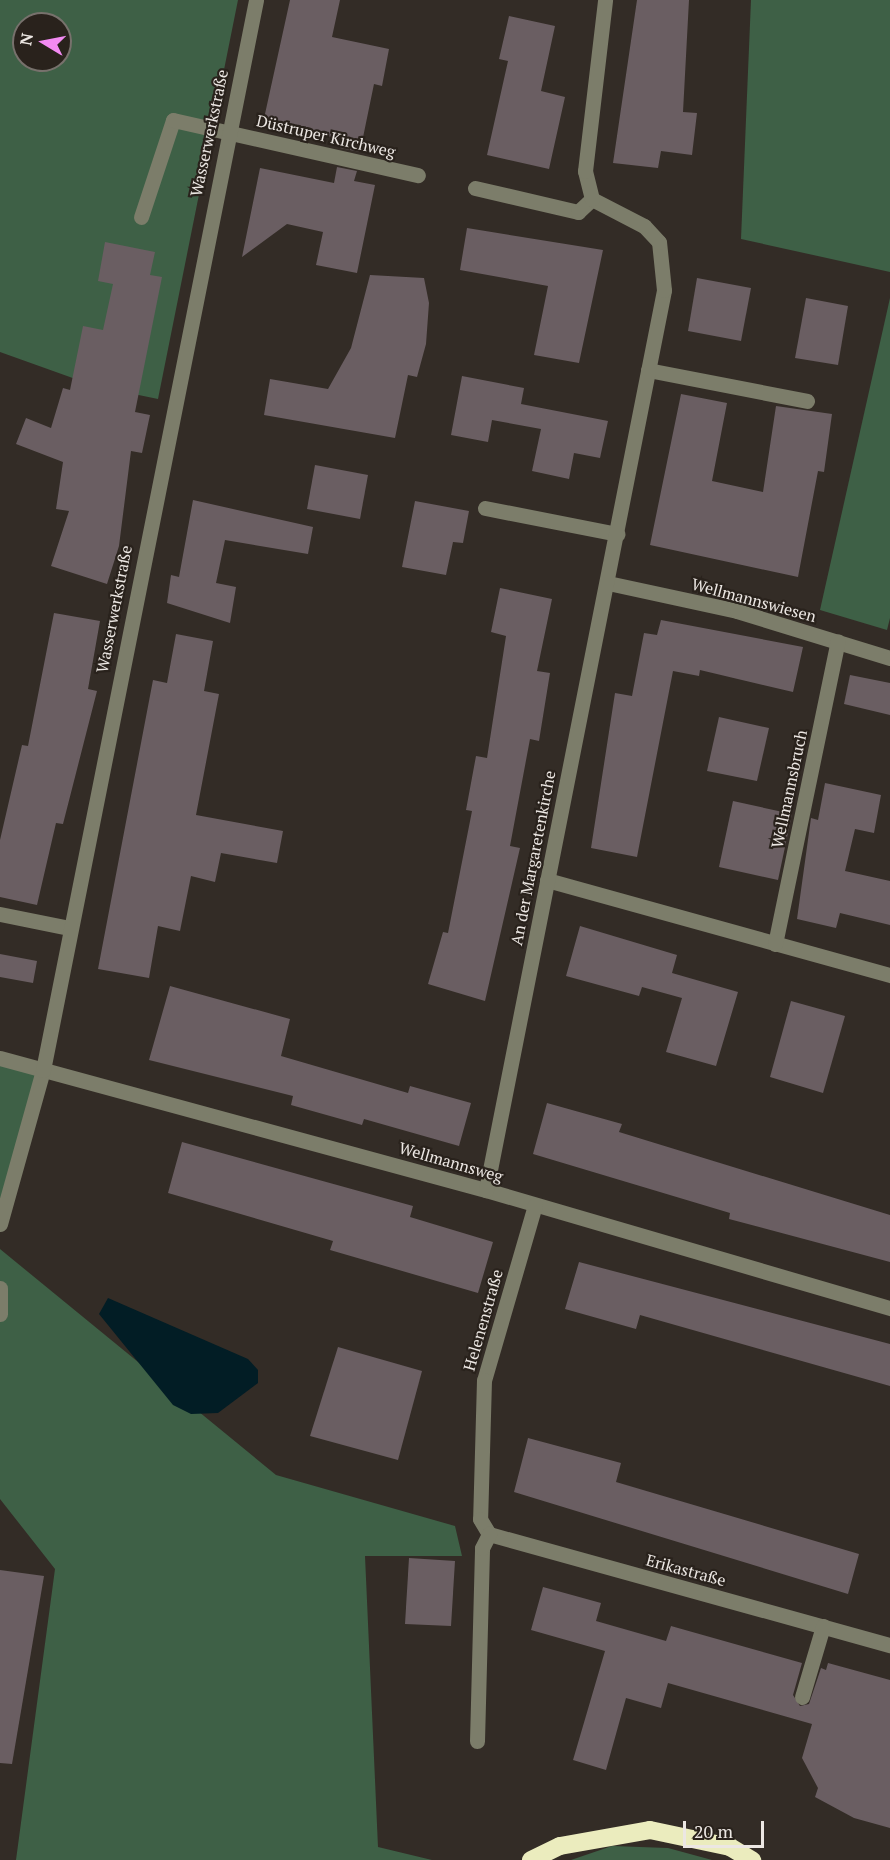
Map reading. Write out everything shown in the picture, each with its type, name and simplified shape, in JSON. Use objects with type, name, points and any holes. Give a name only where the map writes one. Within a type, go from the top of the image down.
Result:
[{"type":"highway","points":[[531,1860],[560,1845],[650,1830],[730,1847],[752,1860]]},
{"type":"street","name":"Wasserwerkstraße","points":[[0,1224],[43,1070],[226,131],[256,0]]},
{"type":"street","points":[[475,188],[578,212],[592,199],[585,171],[605,0]]},
{"type":"street","name":"Düstruper Kirchweg","points":[[141,217],[173,120],[417,175]]},
{"type":"street","name":"An der Margaretenkirche","points":[[486,1190],[608,583],[664,290],[659,242],[644,226],[592,199]]},
{"type":"street","points":[[648,370],[807,401]]},
{"type":"street","points":[[485,508],[617,534]]},
{"type":"street","name":"Wellmannswiesen","points":[[608,583],[737,611],[890,658]]},
{"type":"street","name":"Wellmannsbruch","points":[[775,944],[838,641]]},
{"type":"street","points":[[547,880],[890,975]]},
{"type":"street","points":[[0,914],[69,928]]},
{"type":"street","name":"Wellmannsweg","points":[[0,1058],[486,1190],[890,1308]]},
{"type":"street","name":"Helenenstraße","points":[[489,1534],[480,1519],[484,1380],[535,1206]]},
{"type":"street","points":[[0,1288],[0,1314]]},
{"type":"street","points":[[477,1741],[482,1548],[489,1534]]},
{"type":"street","name":"Erikastraße","points":[[489,1534],[890,1645]]},
{"type":"street","points":[[802,1696],[823,1626]]},
{"type":"green space","points":[[0,0],[238,0],[158,399],[95,386],[0,352]]},
{"type":"green space","points":[[751,0],[890,0],[890,272],[741,239]]},
{"type":"green space","points":[[890,298],[890,618],[887,630],[820,610]]},
{"type":"green space","points":[[0,1058],[43,1070],[0,1224]]},
{"type":"green space","points":[[0,1249],[276,1475],[455,1526],[462,1556],[365,1556],[378,1847],[432,1860],[16,1860],[55,1569],[0,1499]]},
{"type":"green space","points":[[612,1846],[668,1848],[712,1860],[571,1860]]},
{"type":"water","points":[[108,1298],[248,1359],[258,1370],[258,1383],[218,1413],[191,1414],[173,1405],[99,1314]]},
{"type":"building","points":[[290,0],[340,0],[332,37],[389,49],[382,86],[374,84],[360,152],[340,148],[342,139],[263,123]]},
{"type":"building","points":[[637,0],[689,0],[683,112],[697,113],[692,155],[661,151],[658,168],[613,163]]},
{"type":"building","points":[[509,16],[555,26],[541,91],[565,97],[549,169],[487,155],[508,61],[499,59]]},
{"type":"building","points":[[337,167],[357,171],[354,181],[375,185],[357,273],[316,265],[323,232],[287,224],[242,257],[260,168],[334,183]]},
{"type":"building","points":[[467,228],[603,250],[579,363],[534,355],[548,286],[460,270]]},
{"type":"building","points":[[105,242],[155,252],[150,275],[162,277],[135,412],[150,415],[142,453],[131,451],[119,546],[107,584],[51,566],[69,511],[56,509],[63,462],[16,444],[26,418],[51,428],[63,388],[70,390],[83,326],[103,330],[113,284],[98,281]]},
{"type":"building","points":[[370,275],[424,278],[429,303],[426,344],[417,377],[408,375],[395,438],[264,415],[270,379],[328,389],[351,348]]},
{"type":"building","points":[[697,278],[751,288],[741,341],[688,331]]},
{"type":"building","points":[[806,298],[848,306],[838,365],[795,358]]},
{"type":"building","points":[[462,376],[524,388],[521,404],[608,421],[600,458],[574,453],[569,479],[532,471],[541,429],[492,420],[488,442],[451,435]]},
{"type":"building","points":[[681,394],[727,403],[712,481],[763,492],[776,406],[832,414],[824,472],[818,471],[798,577],[650,545]]},
{"type":"building","points":[[315,465],[368,475],[360,519],[307,509]]},
{"type":"building","points":[[193,500],[313,527],[308,554],[225,540],[216,583],[236,587],[230,623],[167,603],[171,575],[179,577]]},
{"type":"building","points":[[415,501],[469,511],[463,543],[453,542],[446,575],[402,567]]},
{"type":"building","points":[[500,588],[552,599],[537,671],[550,673],[539,741],[530,739],[510,846],[520,848],[485,1001],[428,984],[443,932],[448,933],[472,811],[466,810],[476,756],[487,758],[506,636],[491,632]]},
{"type":"building","points":[[54,613],[100,621],[88,689],[97,691],[63,824],[56,823],[37,905],[0,897],[0,840],[22,745],[28,746]]},
{"type":"building","points":[[661,620],[803,647],[793,692],[700,670],[699,676],[673,671],[637,857],[591,848],[615,693],[632,696],[644,633],[657,635]]},
{"type":"building","points":[[176,634],[213,641],[204,691],[219,694],[196,815],[283,831],[277,863],[221,853],[215,882],[191,876],[180,931],[158,926],[149,978],[98,969],[153,680],[167,683]]},
{"type":"building","points":[[850,675],[890,683],[890,715],[844,704]]},
{"type":"building","points":[[719,717],[769,728],[757,781],[707,771]]},
{"type":"building","points":[[825,783],[881,795],[874,833],[855,829],[845,871],[890,881],[890,925],[840,913],[836,928],[797,919],[811,818],[818,820]]},
{"type":"building","points":[[733,801],[792,814],[778,880],[719,867]]},
{"type":"building","points":[[580,926],[677,955],[672,973],[738,992],[716,1066],[666,1052],[682,998],[642,987],[639,996],[566,976]]},
{"type":"building","points":[[0,954],[37,961],[33,983],[0,977]]},
{"type":"building","points":[[170,986],[290,1019],[281,1056],[408,1093],[410,1086],[471,1103],[459,1146],[364,1119],[362,1125],[291,1105],[293,1096],[149,1060]]},
{"type":"building","points":[[791,1001],[845,1016],[823,1093],[770,1077]]},
{"type":"building","points":[[547,1103],[622,1124],[619,1132],[890,1215],[890,1262],[729,1219],[730,1213],[533,1154]]},
{"type":"building","points":[[182,1142],[413,1206],[410,1217],[493,1242],[478,1293],[330,1250],[333,1241],[168,1193]]},
{"type":"building","points":[[579,1262],[890,1344],[890,1386],[640,1315],[636,1329],[565,1309]]},
{"type":"building","points":[[338,1347],[422,1371],[398,1460],[310,1436]]},
{"type":"building","points":[[528,1438],[621,1463],[616,1482],[859,1554],[848,1594],[514,1492]]},
{"type":"building","points":[[409,1558],[455,1561],[451,1626],[405,1624]]},
{"type":"building","points":[[0,1570],[44,1576],[12,1764],[0,1763]]},
{"type":"building","points":[[543,1587],[601,1603],[596,1621],[666,1641],[671,1626],[802,1663],[793,1695],[800,1706],[809,1704],[821,1668],[826,1670],[828,1663],[890,1680],[890,1828],[854,1818],[815,1797],[818,1788],[802,1758],[812,1724],[668,1683],[661,1708],[626,1698],[606,1770],[573,1760],[605,1651],[531,1630]]}]
